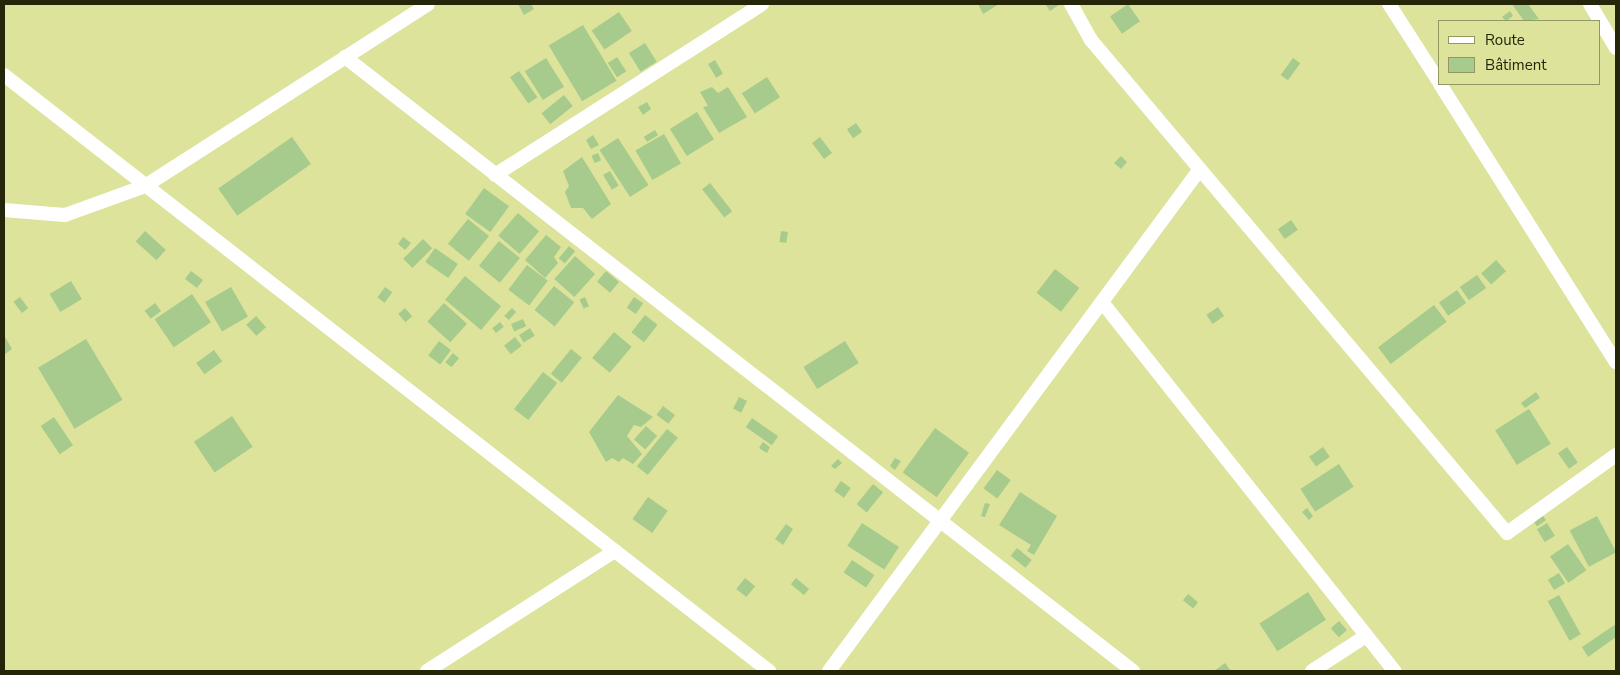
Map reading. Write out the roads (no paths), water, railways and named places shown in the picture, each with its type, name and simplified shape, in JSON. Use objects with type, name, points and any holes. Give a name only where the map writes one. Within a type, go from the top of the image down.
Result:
[{"type":"street","points":[[4,210],[65,215],[145,186],[428,4]]},
{"type":"street","points":[[495,175],[762,4]]},
{"type":"street","points":[[1071,4],[1091,40],[1507,533],[1616,455]]},
{"type":"street","points":[[1389,4],[1438,81]]},
{"type":"street","points":[[1590,4],[1599,20]]},
{"type":"street","points":[[1600,21],[1616,48]]},
{"type":"street","points":[[345,57],[1133,671]]},
{"type":"street","points":[[4,75],[769,671]]},
{"type":"street","points":[[1440,85],[1616,362]]},
{"type":"street","points":[[829,671],[1200,169]]},
{"type":"street","points":[[1102,302],[1394,671]]},
{"type":"street","points":[[427,671],[615,551]]},
{"type":"street","points":[[1312,671],[1366,636]]}]
